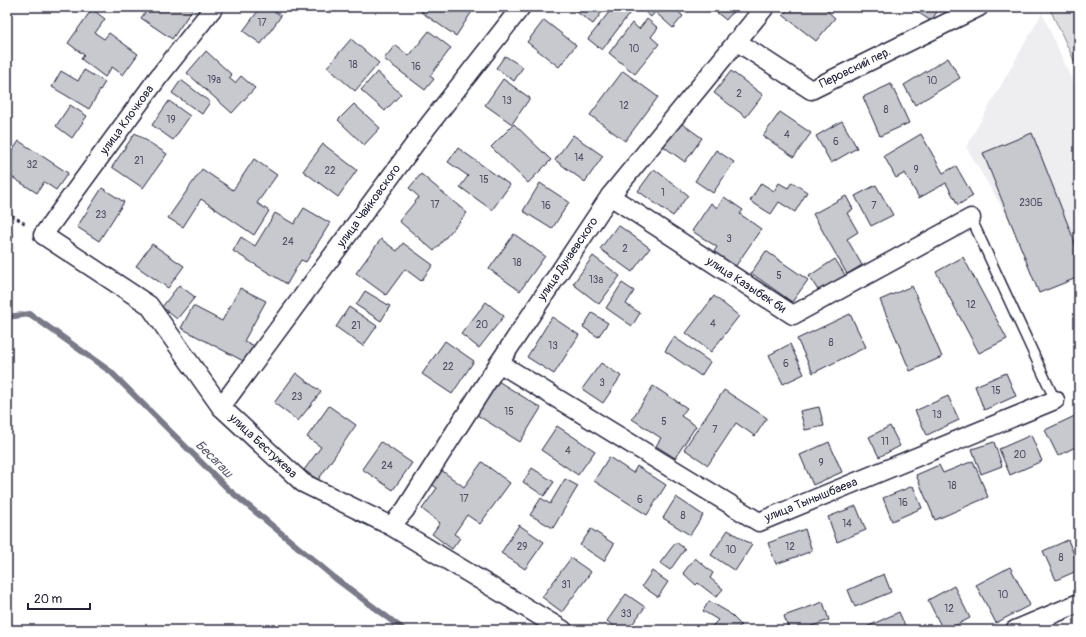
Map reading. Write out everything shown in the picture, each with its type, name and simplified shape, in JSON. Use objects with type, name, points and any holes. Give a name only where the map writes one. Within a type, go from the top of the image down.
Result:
[{"type":"street","name":"улица Клочкова","points":[[43,235],[157,79],[214,7]]},
{"type":"street","name":"улица Чайковского","points":[[221,407],[428,126],[521,7]]},
{"type":"street","name":"улица Дунаевского","points":[[391,526],[405,510],[499,363],[610,196],[765,7]]},
{"type":"street","name":"Перовский пер.","points":[[736,41],[811,90],[979,7]]},
{"type":"street","name":"улица Казыбек би","points":[[610,196],[793,315],[971,218]]},
{"type":"street","name":"улица Бестужева","points":[[43,235],[149,304],[221,407],[303,483],[391,526],[563,630]]},
{"type":"street","name":"улица Тынышбаева","points":[[499,363],[759,522],[1055,400]]},
{"type":"street","points":[[1015,630],[1079,603]]},
{"type":"lane","points":[[971,218],[1055,400]]},
{"type":"path","points":[[7,212],[43,235]]},
{"type":"shaded area","points":[[1049,7],[1079,7],[1079,71]]},
{"type":"shaded area","points":[[1042,13],[1079,96],[1079,271],[1048,285],[966,147]]},
{"type":"building","points":[[149,7],[194,7],[172,39],[141,18]]},
{"type":"building","points":[[261,7],[269,7],[281,16],[261,44],[243,31]]},
{"type":"building","points":[[424,7],[475,7],[456,36],[421,12]]},
{"type":"building","points":[[570,7],[606,7],[593,24]]},
{"type":"building","points":[[613,7],[629,7],[632,10],[602,50],[588,39]]},
{"type":"building","points":[[639,7],[673,7],[683,16],[673,28],[655,12],[651,17]]},
{"type":"building","points":[[710,7],[737,7],[726,20]]},
{"type":"building","points":[[790,7],[823,7],[835,18],[816,41],[783,15]]},
{"type":"building","points":[[910,7],[940,7],[931,21]]},
{"type":"building","points":[[92,9],[105,19],[95,33],[104,39],[109,33],[138,54],[123,75],[112,67],[105,77],[81,59],[84,55],[68,43]]},
{"type":"building","points":[[647,19],[658,28],[651,37],[659,44],[635,74],[609,53],[632,23],[639,29]]},
{"type":"building","points":[[544,20],[576,45],[559,67],[527,42]]},
{"type":"building","points":[[429,31],[451,48],[430,76],[434,79],[425,90],[384,59],[395,45],[409,56]]},
{"type":"building","points":[[351,39],[379,63],[355,91],[327,67]]},
{"type":"building","points":[[206,51],[232,75],[229,78],[235,83],[241,76],[255,88],[232,113],[187,73]]},
{"type":"building","points":[[505,56],[523,67],[514,81],[496,68]]},
{"type":"building","points":[[948,58],[960,78],[915,105],[904,85]]},
{"type":"building","points":[[84,70],[105,82],[89,109],[52,87],[61,71],[78,81]]},
{"type":"building","points":[[623,71],[658,97],[625,141],[590,115]]},
{"type":"building","points":[[731,71],[763,95],[746,117],[714,93]]},
{"type":"building","points":[[377,72],[401,94],[385,111],[361,90]]},
{"type":"building","points":[[503,79],[530,98],[512,124],[485,105]]},
{"type":"building","points":[[181,80],[210,102],[202,114],[172,93]]},
{"type":"building","points":[[891,84],[909,123],[880,136],[863,97]]},
{"type":"building","points":[[169,101],[190,116],[173,140],[152,125]]},
{"type":"building","points":[[354,104],[380,128],[364,145],[338,120]]},
{"type":"building","points":[[70,105],[87,116],[72,138],[56,126]]},
{"type":"building","points":[[780,112],[811,133],[794,157],[763,136]]},
{"type":"building","points":[[677,120],[702,138],[685,162],[660,144]]},
{"type":"building","points":[[842,121],[857,148],[831,163],[816,136]]},
{"type":"building","points":[[514,124],[551,160],[528,183],[491,147]]},
{"type":"building","points":[[135,133],[167,154],[143,188],[112,167]]},
{"type":"building","points":[[1032,133],[1079,253],[1079,277],[1039,293],[983,153]]},
{"type":"building","points":[[921,134],[943,173],[956,166],[973,196],[958,205],[946,183],[919,198],[905,173],[896,178],[884,156]]},
{"type":"building","points":[[573,135],[603,156],[585,182],[555,160]]},
{"type":"building","points":[[19,141],[68,173],[56,190],[44,182],[37,193],[7,174],[7,157]]},
{"type":"building","points":[[323,144],[357,170],[338,197],[303,171]]},
{"type":"building","points":[[458,148],[510,185],[492,210],[460,187],[468,176],[448,162]]},
{"type":"building","points":[[716,150],[734,162],[713,193],[695,181]]},
{"type":"building","points":[[254,159],[277,175],[257,203],[269,211],[254,235],[201,199],[183,227],[168,218],[202,169],[233,190]]},
{"type":"building","points":[[654,169],[688,195],[673,216],[638,191]]},
{"type":"building","points":[[421,174],[467,213],[434,251],[399,221],[419,197],[409,188]]},
{"type":"building","points":[[792,182],[807,192],[795,212],[779,202],[771,214],[750,201],[761,183],[774,191],[779,183],[788,188]]},
{"type":"building","points":[[540,183],[569,202],[552,229],[523,211]]},
{"type":"building","points":[[876,185],[893,215],[871,226],[855,196]]},
{"type":"building","points":[[102,188],[124,202],[99,241],[77,227]]},
{"type":"building","points":[[846,196],[853,209],[847,213],[858,232],[847,239],[862,265],[847,274],[813,214]]},
{"type":"building","points":[[724,197],[743,210],[740,214],[761,229],[735,267],[713,253],[717,247],[692,231],[711,203],[717,208]]},
{"type":"building","points":[[304,208],[330,223],[306,262],[301,260],[287,284],[233,251],[241,237],[255,246],[275,213],[294,224]]},
{"type":"building","points":[[618,225],[650,248],[632,272],[600,249]]},
{"type":"building","points":[[7,231],[14,235],[7,247]]},
{"type":"building","points":[[514,234],[545,256],[520,291],[489,269]]},
{"type":"building","points":[[381,239],[397,251],[403,243],[433,265],[421,281],[405,269],[386,295],[356,273]]},
{"type":"building","points":[[152,244],[184,266],[168,288],[136,266]]},
{"type":"building","points":[[766,251],[808,280],[792,302],[751,273]]},
{"type":"building","points":[[593,256],[620,276],[599,304],[573,284]]},
{"type":"building","points":[[963,257],[1007,339],[979,353],[936,272]]},
{"type":"building","points":[[835,259],[847,278],[821,295],[809,276]]},
{"type":"building","points":[[622,283],[634,291],[626,304],[640,313],[632,326],[606,308]]},
{"type":"building","points":[[179,285],[195,297],[177,319],[162,307]]},
{"type":"building","points":[[912,286],[942,357],[910,371],[880,300]]},
{"type":"building","points":[[240,288],[266,301],[244,341],[255,346],[247,363],[181,328],[193,306],[222,321]]},
{"type":"building","points":[[365,291],[390,306],[381,321],[356,305]]},
{"type":"building","points":[[714,296],[739,316],[711,352],[686,333]]},
{"type":"building","points":[[486,302],[504,316],[479,348],[461,334]]},
{"type":"building","points":[[349,307],[377,326],[363,346],[336,327]]},
{"type":"building","points":[[592,313],[608,323],[598,337],[583,327]]},
{"type":"building","points":[[850,314],[866,347],[813,373],[797,339]]},
{"type":"building","points":[[552,317],[579,335],[554,374],[527,357]]},
{"type":"building","points":[[674,337],[710,362],[701,376],[665,351]]},
{"type":"building","points":[[445,341],[474,361],[452,394],[422,374]]},
{"type":"building","points":[[790,344],[804,374],[783,384],[769,355]]},
{"type":"building","points":[[601,363],[621,376],[603,403],[582,389]]},
{"type":"building","points":[[296,373],[321,392],[298,421],[274,403]]},
{"type":"building","points":[[1006,373],[1016,396],[984,410],[975,386]]},
{"type":"building","points":[[498,381],[541,408],[520,442],[477,415]]},
{"type":"building","points":[[653,386],[687,408],[681,416],[696,426],[675,458],[656,446],[661,438],[632,419]]},
{"type":"building","points":[[724,390],[767,418],[755,436],[736,423],[708,465],[684,449]]},
{"type":"building","points":[[948,396],[959,420],[927,435],[915,411]]},
{"type":"building","points":[[329,406],[356,425],[318,480],[304,470],[321,447],[307,437]]},
{"type":"building","points":[[819,407],[824,426],[805,430],[800,411]]},
{"type":"building","points":[[1079,414],[1079,445],[1058,456],[1045,430]]},
{"type":"building","points":[[557,426],[595,451],[578,475],[541,450]]},
{"type":"building","points":[[890,426],[900,446],[879,457],[869,437]]},
{"type":"building","points":[[1031,435],[1042,461],[1010,475],[999,449]]},
{"type":"building","points":[[381,442],[412,463],[393,490],[362,469]]},
{"type":"building","points":[[829,442],[842,472],[813,485],[800,455]]},
{"type":"building","points":[[994,442],[1002,466],[981,474],[972,449]]},
{"type":"building","points":[[609,457],[633,473],[637,466],[666,485],[647,515],[594,481]]},
{"type":"building","points":[[973,461],[988,497],[935,520],[916,475],[939,465],[943,473]]},
{"type":"building","points":[[482,462],[510,483],[480,524],[467,515],[454,534],[460,538],[452,549],[432,534],[440,523],[422,509],[437,488],[431,484],[441,470],[464,487]]},
{"type":"building","points":[[532,468],[554,482],[544,496],[523,482]]},
{"type":"building","points":[[565,479],[578,486],[553,528],[530,515],[541,498],[550,504]]},
{"type":"building","points":[[913,486],[922,508],[892,521],[883,498]]},
{"type":"building","points":[[676,497],[703,515],[690,535],[663,518]]},
{"type":"building","points":[[856,506],[866,530],[837,542],[828,517]]},
{"type":"building","points":[[519,525],[544,542],[525,569],[501,553]]},
{"type":"building","points":[[591,529],[614,544],[604,561],[580,545]]},
{"type":"building","points":[[805,529],[812,551],[776,564],[768,543]]},
{"type":"building","points":[[728,530],[752,545],[735,571],[711,555]]},
{"type":"building","points":[[1068,540],[1079,566],[1079,570],[1056,580],[1043,551]]},
{"type":"building","points":[[676,542],[685,549],[670,570],[660,563]]},
{"type":"building","points":[[571,558],[591,572],[562,612],[542,597]]},
{"type":"building","points":[[695,558],[713,573],[710,578],[723,589],[716,597],[698,583],[696,585],[683,573]]},
{"type":"building","points":[[1010,567],[1030,605],[996,623],[976,585]]},
{"type":"building","points":[[652,571],[668,582],[658,597],[642,586]]},
{"type":"building","points":[[884,574],[891,592],[855,607],[848,590]]},
{"type":"building","points":[[954,586],[970,618],[947,630],[943,630],[928,600]]},
{"type":"building","points":[[626,594],[645,607],[628,630],[619,630],[607,621]]},
{"type":"building","points":[[709,601],[728,612],[741,625],[736,630],[708,630],[718,620],[703,611]]},
{"type":"building","points":[[823,602],[829,620],[801,630],[789,630],[784,616]]},
{"type":"building","points":[[899,612],[907,630],[860,630]]},
{"type":"waterway","name":"Бесагаш","points":[[7,317],[30,314],[111,372],[228,489],[335,578],[404,630]]}]
